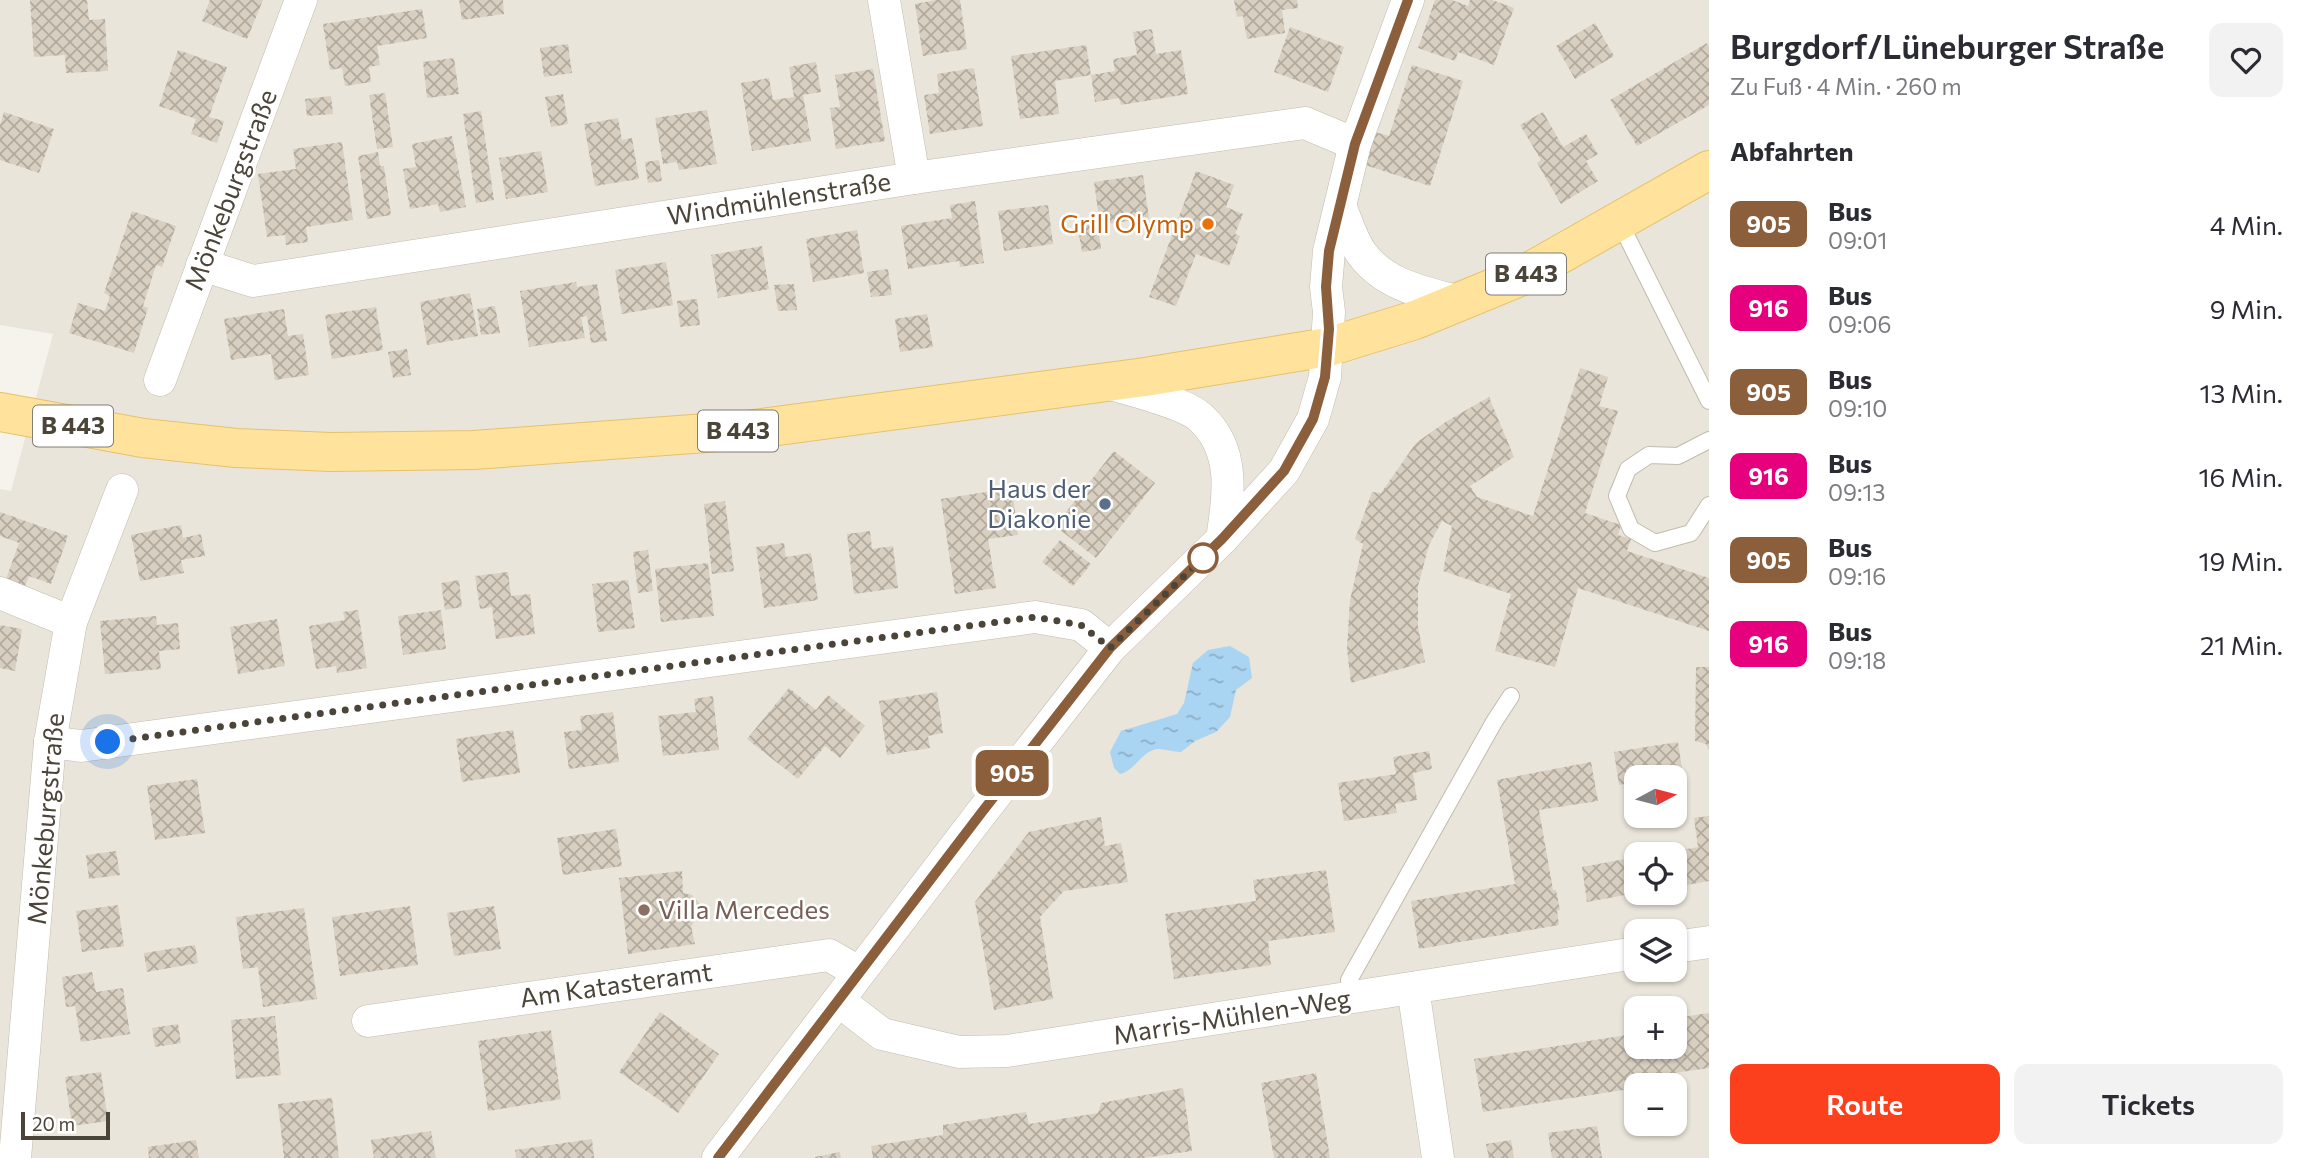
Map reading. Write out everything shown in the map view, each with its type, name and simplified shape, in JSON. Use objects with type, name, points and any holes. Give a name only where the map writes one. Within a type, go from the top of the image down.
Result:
[{"type":"main road","name":"B 443","points":[[0,412],[143,438],[236,448],[331,452],[474,450],[747,430],[1105,382],[1328,346],[1415,320],[1522,276],[1709,170]]},
{"type":"street","name":"Mönkeburgstraße","points":[[160,380],[302,0]]},
{"type":"street","points":[[884,0],[914,178]]},
{"type":"street","points":[[718,1158],[839,1001],[858,972],[1110,648],[1222,539],[1284,471],[1313,419],[1325,377],[1329,251],[1355,144],[1408,0]]},
{"type":"street","name":"Windmühlenstraße","points":[[202,265],[253,281],[914,178],[1305,123],[1355,144]]},
{"type":"street","points":[[1341,208],[1361,252],[1384,276],[1408,288],[1460,302]]},
{"type":"street","points":[[1105,382],[1177,405],[1199,415],[1216,436],[1226,457],[1229,499],[1222,539]]},
{"type":"street","name":"Mönkeburgstraße","points":[[15,1158],[50,742],[71,621],[122,490]]},
{"type":"street","points":[[0,593],[71,621]]},
{"type":"street","points":[[50,742],[81,746],[1035,617],[1081,625],[1110,648]]},
{"type":"street","points":[[1687,945],[1709,942]]},
{"type":"street","name":"Am Katasteramt","points":[[368,1021],[829,954],[858,972]]},
{"type":"street","name":"Marris-Mühlen-Weg","points":[[839,1001],[881,1034],[959,1052],[1007,1051],[1624,955]]},
{"type":"street","points":[[1413,988],[1437,1158]]},
{"type":"lane","points":[[1619,221],[1709,401]]},
{"type":"lane","points":[[1709,440],[1678,456],[1649,455],[1628,469],[1617,496],[1631,529],[1655,543],[1691,533],[1709,505]]},
{"type":"lane","points":[[1352,998],[1349,980],[1511,696]]},
{"type":"shaded area","points":[[0,0],[1709,0],[1709,1158],[0,1158],[0,489],[11,491],[53,334],[0,325]]},
{"type":"water","points":[[1230,646],[1249,657],[1252,678],[1236,690],[1230,717],[1216,732],[1195,741],[1181,752],[1152,750],[1120,774],[1114,768],[1110,752],[1121,731],[1177,714],[1184,703],[1193,663],[1208,650]]},
{"type":"building","points":[[30,0],[87,0],[89,20],[105,19],[108,71],[66,73],[65,55],[34,57]]},
{"type":"building","points":[[210,0],[263,0],[247,39],[202,21]]},
{"type":"building","points":[[459,0],[503,0],[504,14],[462,20]]},
{"type":"building","points":[[936,0],[960,0],[967,49],[923,56],[915,4]]},
{"type":"building","points":[[1234,0],[1297,0],[1298,8],[1282,10],[1285,33],[1247,39],[1243,16],[1237,17]]},
{"type":"building","points":[[1435,0],[1452,0],[1468,6],[1470,0],[1492,0],[1514,8],[1494,65],[1458,52],[1455,61],[1418,48]]},
{"type":"building","points":[[422,9],[427,38],[377,46],[380,65],[369,67],[371,82],[345,86],[342,68],[330,70],[323,24]]},
{"type":"building","points":[[1595,23],[1614,56],[1575,79],[1556,46]]},
{"type":"building","points":[[1290,27],[1344,47],[1328,92],[1274,72]]},
{"type":"building","points":[[1152,29],[1156,54],[1181,50],[1188,94],[1121,105],[1119,98],[1095,102],[1091,75],[1115,71],[1113,59],[1137,55],[1133,32]]},
{"type":"building","points":[[1707,43],[1709,105],[1637,146],[1610,100]]},
{"type":"building","points":[[568,44],[572,73],[544,77],[540,48]]},
{"type":"building","points":[[1086,45],[1091,75],[1055,81],[1059,114],[1020,119],[1011,56]]},
{"type":"building","points":[[178,50],[227,67],[209,117],[224,121],[217,143],[191,134],[196,119],[159,106]]},
{"type":"building","points":[[454,58],[459,94],[427,98],[423,62]]},
{"type":"building","points":[[816,62],[821,92],[803,95],[811,141],[752,151],[741,83],[769,78],[773,100],[794,97],[789,67]]},
{"type":"building","points":[[1412,65],[1463,81],[1430,186],[1365,165],[1375,132],[1389,136]]},
{"type":"building","points":[[974,68],[983,126],[930,134],[924,95],[939,93],[937,74]]},
{"type":"building","points":[[873,69],[885,141],[836,149],[830,108],[840,107],[835,75]]},
{"type":"building","points":[[385,93],[393,147],[377,149],[369,95]]},
{"type":"building","points":[[563,94],[568,124],[551,127],[545,97]]},
{"type":"building","points":[[331,96],[333,114],[307,116],[305,99]]},
{"type":"building","points":[[707,110],[717,164],[679,170],[677,162],[663,164],[655,118]]},
{"type":"building","points":[[481,111],[494,200],[476,203],[463,114]]},
{"type":"building","points":[[4,112],[54,129],[39,173],[0,160],[0,125]]},
{"type":"building","points":[[1543,112],[1563,147],[1586,134],[1598,154],[1586,161],[1598,181],[1561,204],[1537,163],[1541,160],[1520,125]]},
{"type":"building","points":[[618,118],[622,140],[632,138],[639,179],[595,186],[584,124]]},
{"type":"building","points":[[452,136],[466,207],[440,212],[438,204],[410,209],[403,169],[416,167],[412,144]]},
{"type":"building","points":[[342,142],[353,220],[306,227],[308,242],[286,245],[285,235],[267,237],[258,174],[296,169],[293,149]]},
{"type":"building","points":[[541,151],[548,192],[506,199],[499,158]]},
{"type":"building","points":[[378,152],[380,166],[384,166],[391,215],[367,219],[358,156]]},
{"type":"building","points":[[659,160],[662,181],[648,183],[645,162]]},
{"type":"building","name":"Grill Olymp","points":[[1196,171],[1234,185],[1226,207],[1243,214],[1235,234],[1240,236],[1229,266],[1196,254],[1176,306],[1149,297]]},
{"type":"building","points":[[1143,175],[1149,218],[1100,225],[1094,182]]},
{"type":"building","points":[[975,201],[984,263],[960,267],[959,261],[908,269],[901,226],[952,218],[950,205]]},
{"type":"building","points":[[1048,205],[1053,244],[1004,251],[998,211]]},
{"type":"building","points":[[132,211],[176,226],[162,267],[156,265],[143,306],[148,308],[134,353],[69,333],[78,303],[105,311],[110,296],[104,293]]},
{"type":"building","points":[[1097,220],[1101,249],[1082,252],[1077,223]]},
{"type":"building","points":[[857,230],[864,273],[813,282],[806,239]]},
{"type":"building","points":[[762,246],[769,289],[718,298],[711,255]]},
{"type":"building","points":[[666,262],[673,305],[622,314],[615,270]]},
{"type":"building","points":[[888,269],[892,295],[871,297],[867,272]]},
{"type":"building","points":[[576,282],[577,287],[597,284],[607,341],[591,343],[587,316],[581,317],[585,338],[529,347],[520,291]]},
{"type":"building","points":[[794,284],[797,310],[778,311],[774,285]]},
{"type":"building","points":[[470,293],[478,336],[427,345],[420,302]]},
{"type":"building","points":[[697,299],[700,325],[680,327],[677,301]]},
{"type":"building","points":[[495,306],[500,333],[481,335],[477,309]]},
{"type":"building","points":[[376,307],[383,350],[332,359],[325,315]]},
{"type":"building","points":[[284,309],[288,336],[303,334],[309,375],[275,380],[271,354],[231,360],[224,319]]},
{"type":"building","points":[[927,314],[933,347],[900,352],[895,319]]},
{"type":"building","points":[[407,349],[411,375],[393,378],[388,352]]},
{"type":"building","points":[[1580,368],[1608,377],[1599,406],[1618,411],[1585,513],[1621,525],[1618,535],[1631,539],[1627,551],[1709,578],[1709,631],[1578,588],[1555,667],[1495,651],[1511,594],[1443,571],[1452,526],[1442,521],[1429,545],[1418,586],[1418,627],[1425,662],[1351,683],[1347,649],[1350,600],[1363,544],[1355,539],[1372,492],[1381,493],[1416,443],[1489,397],[1514,457],[1470,486],[1477,497],[1533,516]]},
{"type":"building","name":"Haus der Diakonie","points":[[1114,451],[1155,483],[1096,558],[1055,526]]},
{"type":"building","points":[[1012,488],[1018,535],[988,539],[996,588],[955,594],[941,499]]},
{"type":"building","points":[[725,501],[734,571],[712,574],[704,504]]},
{"type":"building","points":[[0,512],[68,536],[51,584],[29,576],[25,586],[6,579],[19,543],[0,536]]},
{"type":"building","points":[[181,525],[183,538],[201,534],[205,556],[181,560],[184,573],[140,581],[131,535]]},
{"type":"building","points":[[870,531],[872,549],[893,546],[898,588],[854,594],[847,534]]},
{"type":"building","points":[[1060,540],[1091,564],[1073,586],[1042,562]]},
{"type":"building","points":[[784,543],[786,557],[811,553],[818,600],[764,608],[756,547]]},
{"type":"building","points":[[648,550],[653,591],[638,593],[633,552]]},
{"type":"building","points":[[708,563],[714,616],[661,622],[655,569]]},
{"type":"building","points":[[508,572],[511,596],[530,594],[535,634],[496,639],[492,607],[480,609],[475,576]]},
{"type":"building","points":[[459,580],[462,607],[445,610],[441,583]]},
{"type":"building","points":[[628,580],[635,628],[598,632],[592,584]]},
{"type":"building","points":[[358,610],[367,668],[337,673],[336,666],[316,669],[309,626],[345,620],[343,612]]},
{"type":"building","points":[[441,610],[446,649],[403,655],[398,616]]},
{"type":"building","points":[[156,616],[157,625],[178,623],[180,649],[159,651],[161,669],[105,674],[100,621]]},
{"type":"building","points":[[277,619],[285,666],[238,674],[230,627]]},
{"type":"building","points":[[0,625],[22,629],[15,671],[0,668]]},
{"type":"building","points":[[1696,667],[1709,667],[1709,751],[1706,744],[1695,741]]},
{"type":"building","points":[[789,688],[816,710],[828,695],[865,726],[840,758],[825,746],[798,779],[747,739]]},
{"type":"building","points":[[937,692],[943,733],[928,736],[930,748],[887,755],[879,701]]},
{"type":"building","points":[[713,696],[719,750],[663,756],[658,716],[696,712],[694,699]]},
{"type":"building","points":[[613,712],[619,762],[569,769],[564,732],[582,730],[580,716]]},
{"type":"building","points":[[513,730],[520,773],[462,782],[456,739]]},
{"type":"building","points":[[1678,742],[1681,765],[1624,765],[1624,784],[1619,785],[1614,752]]},
{"type":"building","points":[[1429,751],[1432,769],[1413,773],[1417,800],[1395,804],[1397,813],[1344,821],[1338,783],[1396,774],[1393,757]]},
{"type":"building","points":[[1591,762],[1598,801],[1539,810],[1553,890],[1556,890],[1560,910],[1557,911],[1559,925],[1419,949],[1411,901],[1515,884],[1497,780]]},
{"type":"building","points":[[197,779],[205,833],[155,840],[147,786]]},
{"type":"building","points":[[1709,816],[1709,881],[1687,885],[1687,849],[1698,847],[1694,818]]},
{"type":"building","points":[[1101,817],[1105,846],[1121,843],[1128,882],[1064,891],[1040,917],[1053,999],[994,1010],[975,902],[1029,832]]},
{"type":"building","points":[[616,829],[622,866],[563,875],[557,838]]},
{"type":"building","points":[[116,851],[120,875],[89,879],[86,855]]},
{"type":"building","points":[[1624,859],[1624,895],[1587,902],[1582,867]]},
{"type":"building","points":[[1326,870],[1335,932],[1268,941],[1271,965],[1174,979],[1165,914],[1256,901],[1253,880]]},
{"type":"building","points":[[682,871],[683,893],[692,895],[700,904],[700,915],[691,926],[695,944],[628,954],[619,878]]},
{"type":"building","points":[[118,905],[124,946],[82,952],[76,911]]},
{"type":"building","points":[[410,906],[418,965],[340,976],[332,917]]},
{"type":"building","points":[[494,906],[501,949],[454,956],[447,913]]},
{"type":"building","points":[[304,908],[317,999],[263,1007],[258,967],[243,969],[236,917]]},
{"type":"building","points":[[195,945],[198,963],[147,972],[144,953]]},
{"type":"building","points":[[92,972],[96,992],[123,988],[130,1034],[81,1042],[75,1006],[66,1007],[62,977]]},
{"type":"building","points":[[660,1012],[719,1054],[678,1113],[619,1072]]},
{"type":"building","points":[[1709,1013],[1709,1068],[1674,1073],[1624,1073],[1624,1090],[1483,1112],[1474,1059],[1624,1035],[1624,1059],[1687,1059],[1687,1016]]},
{"type":"building","points":[[275,1016],[281,1075],[236,1079],[231,1020]]},
{"type":"building","points":[[178,1024],[181,1043],[155,1047],[152,1028]]},
{"type":"building","points":[[551,1030],[561,1099],[488,1111],[478,1041]]},
{"type":"building","points":[[101,1072],[108,1121],[72,1126],[65,1077]]},
{"type":"building","points":[[1316,1073],[1330,1158],[1274,1158],[1261,1083]]},
{"type":"building","points":[[1183,1088],[1192,1151],[1143,1158],[873,1158],[871,1146],[943,1135],[943,1125],[1026,1112],[1029,1124],[1098,1113],[1101,1103]]},
{"type":"building","points":[[332,1098],[339,1158],[284,1158],[278,1104]]},
{"type":"building","points":[[1597,1126],[1602,1158],[1552,1158],[1548,1133]]},
{"type":"building","points":[[431,1131],[436,1158],[374,1158],[371,1140]]},
{"type":"building","points":[[592,1139],[594,1158],[516,1158],[515,1150]]},
{"type":"building","points":[[196,1140],[199,1158],[149,1158],[148,1147]]},
{"type":"building","points":[[1511,1140],[1514,1158],[1489,1158],[1486,1144]]},
{"type":"building","points":[[840,1152],[841,1158],[815,1158],[815,1157]]},
{"type":"bus line","name":"905","points":[[718,1158],[839,1001],[858,972],[1110,648],[1222,539],[1284,471],[1313,419],[1325,377],[1329,329],[1326,287],[1329,251],[1355,144],[1408,0]]},
{"type":"place","name":"Grill Olymp","points":[[1208,224]]},
{"type":"place","name":"Haus der Diakonie","points":[[1105,504]]},
{"type":"place","name":"Villa Mercedes","points":[[644,910]]},
{"type":"route","points":[[108,742],[1035,617],[1081,625],[1110,648],[1206,555],[1203,558]]}]
